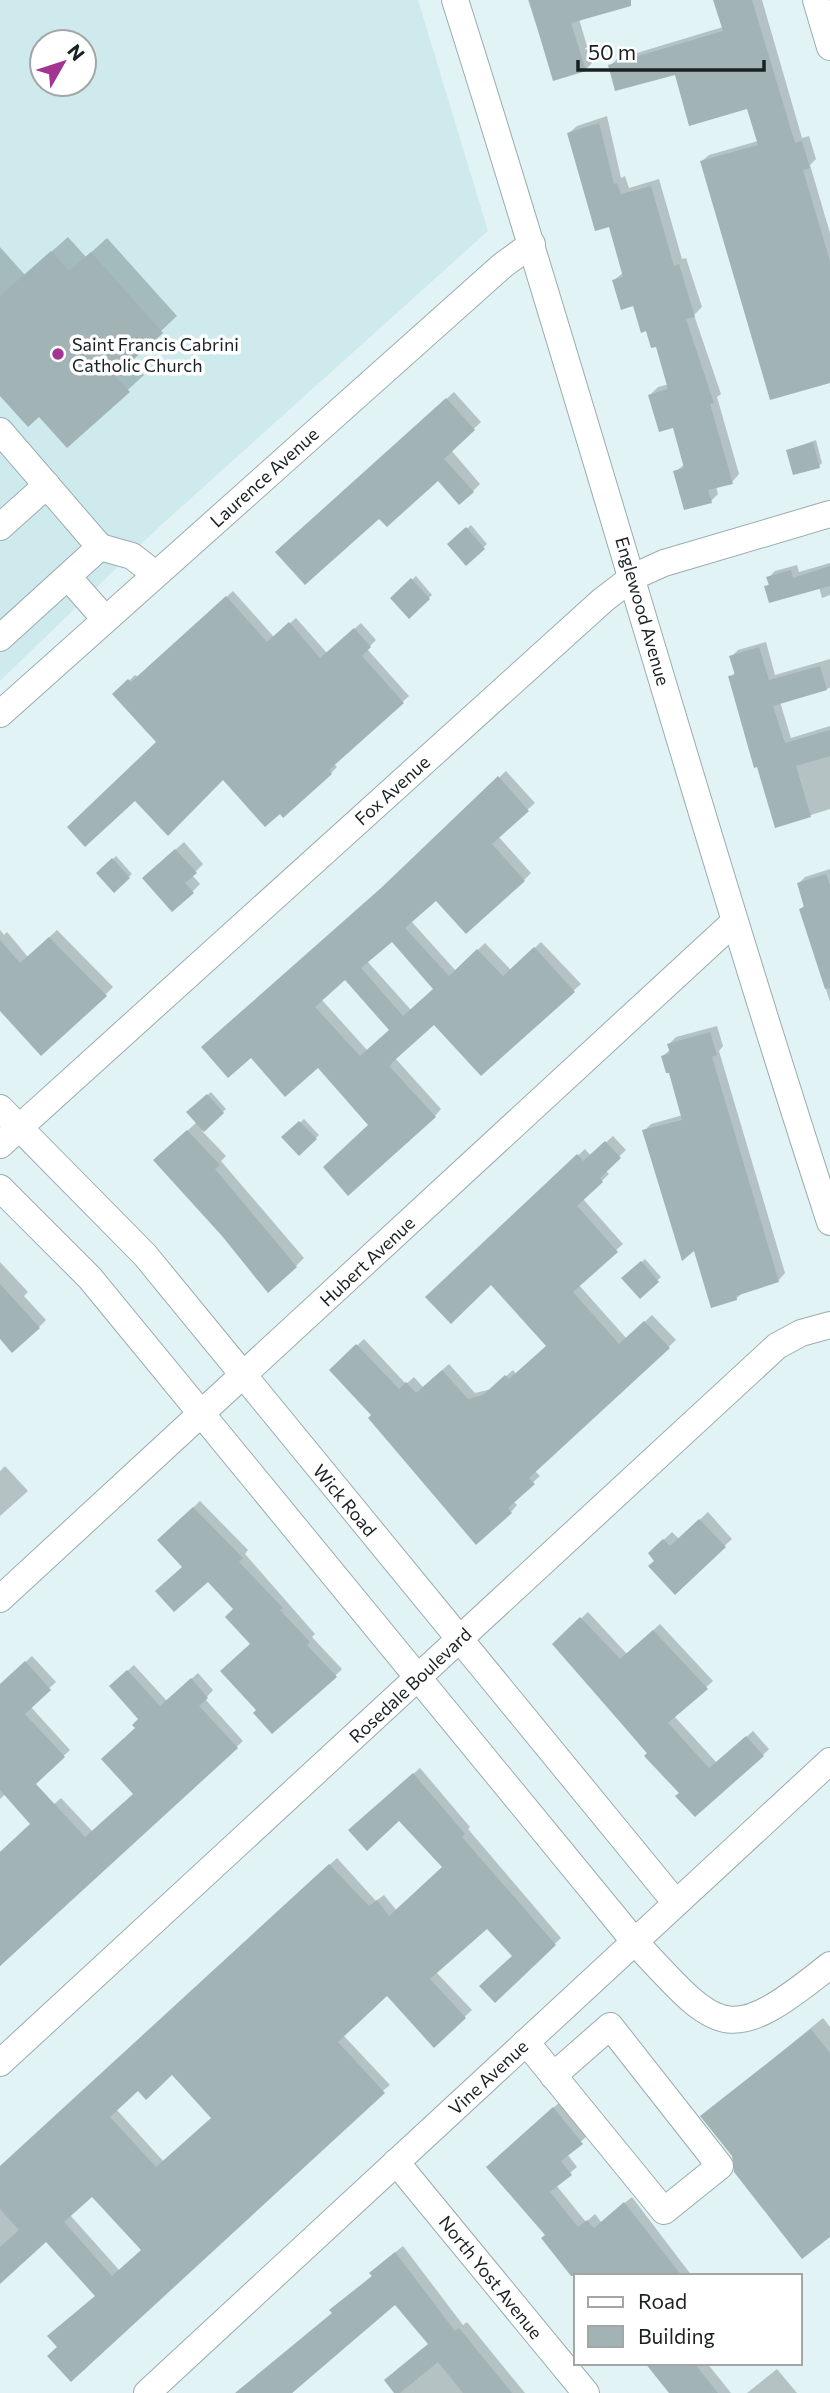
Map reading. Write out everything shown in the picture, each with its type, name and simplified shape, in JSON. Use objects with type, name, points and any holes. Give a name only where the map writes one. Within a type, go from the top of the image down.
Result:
[{"type":"street","name":"Englewood Avenue","points":[[455,0],[634,577],[733,923],[830,1222]]},
{"type":"street","points":[[816,0],[830,47]]},
{"type":"street","name":"Laurence Avenue","points":[[0,714],[503,265],[532,244]]},
{"type":"street","points":[[0,431],[100,547],[132,556],[155,574]]},
{"type":"street","points":[[0,527],[47,485]]},
{"type":"street","name":"Fox Avenue","points":[[0,1145],[603,600],[634,577],[664,563],[830,514]]},
{"type":"street","points":[[0,638],[100,547]]},
{"type":"street","points":[[68,577],[105,619]]},
{"type":"street","name":"Hubert Avenue","points":[[0,1600],[733,923]]},
{"type":"street","name":"Wick Road","points":[[0,1108],[145,1255],[676,1903]]},
{"type":"street","points":[[0,1188],[90,1278],[635,1941],[706,2013],[729,2021],[753,2018],[773,2009],[830,1965]]},
{"type":"street","name":"Rosedale Boulevard","points":[[0,2063],[777,1346],[801,1333],[830,1325]]},
{"type":"street","name":"Vine Avenue","points":[[150,2392],[830,1761]]},
{"type":"street","points":[[526,2042],[553,2076],[664,2211],[720,2166],[610,2026],[553,2076]]},
{"type":"street","name":"North Yost Avenue","points":[[396,2162],[586,2393]]},
{"type":"shaded area","points":[[0,0],[418,0],[488,231],[158,528],[0,681]]},
{"type":"building","points":[[529,0],[631,0],[631,6],[571,23],[586,71],[553,81]]},
{"type":"building","points":[[713,0],[752,0],[795,143],[802,141],[810,168],[803,170],[830,261],[830,383],[770,400],[700,161],[758,145],[747,109],[689,126],[675,75],[615,91],[608,65],[723,31]]},
{"type":"building","points":[[599,123],[614,184],[617,183],[621,194],[651,186],[674,266],[679,264],[695,317],[686,319],[714,403],[710,404],[733,484],[708,490],[712,503],[684,510],[673,471],[684,468],[673,428],[659,432],[648,395],[668,389],[656,347],[651,348],[646,331],[641,333],[633,306],[621,310],[612,280],[623,277],[609,227],[595,231],[567,133]]},
{"type":"building","points":[[51,251],[69,271],[91,252],[163,333],[115,376],[130,392],[67,448],[39,417],[28,427],[0,396],[0,296]]},
{"type":"building","points":[[446,398],[475,430],[444,459],[474,492],[459,505],[438,481],[387,527],[379,519],[305,585],[275,552]]},
{"type":"building","points":[[813,442],[820,468],[793,475],[786,450]]},
{"type":"building","points":[[466,527],[485,549],[466,566],[447,544]]},
{"type":"building","points":[[830,566],[830,586],[769,603],[764,586],[769,585],[766,577],[791,570],[793,578]]},
{"type":"building","points":[[411,578],[430,599],[409,619],[390,598]]},
{"type":"building","points":[[226,596],[267,642],[289,622],[320,658],[354,628],[371,647],[362,656],[404,703],[329,770],[332,774],[283,818],[280,814],[265,827],[223,780],[168,836],[135,801],[85,847],[67,827],[156,742],[112,694],[128,679],[131,682]]},
{"type":"building","points":[[759,647],[769,680],[820,666],[827,690],[773,706],[785,743],[830,730],[830,756],[796,766],[811,817],[775,828],[757,767],[754,768],[728,676],[735,675],[729,656]]},
{"type":"building","points":[[498,776],[529,811],[492,844],[525,881],[466,934],[436,901],[405,928],[449,976],[477,949],[503,976],[534,947],[575,992],[481,1076],[434,1025],[396,1059],[389,1066],[436,1117],[348,1196],[323,1167],[368,1125],[318,1068],[285,1097],[251,1058],[228,1078],[201,1047],[381,888]],"holes":[[[392,942],[433,989],[403,1016],[361,968]],[[345,980],[389,1030],[360,1056],[315,1007]]]},
{"type":"building","points":[[175,849],[197,873],[185,883],[194,893],[172,912],[142,878]]},
{"type":"building","points":[[112,858],[130,878],[114,893],[96,873]]},
{"type":"building","points":[[826,874],[830,885],[830,988],[825,989],[799,909],[804,907],[797,883]]},
{"type":"building","points":[[49,937],[107,996],[41,1056],[0,1011],[0,940],[20,963]]},
{"type":"building","points":[[710,1032],[717,1055],[712,1057],[779,1282],[736,1296],[737,1300],[711,1308],[694,1251],[682,1261],[642,1130],[682,1120],[669,1073],[666,1073],[661,1056],[670,1053],[667,1044]]},
{"type":"building","points":[[207,1094],[224,1113],[204,1132],[186,1112]]},
{"type":"building","points":[[299,1121],[317,1139],[299,1156],[281,1137]]},
{"type":"building","points":[[187,1130],[220,1165],[215,1169],[297,1267],[268,1293],[222,1236],[153,1160]]},
{"type":"building","points":[[605,1141],[621,1158],[600,1178],[603,1182],[577,1206],[618,1252],[573,1292],[619,1344],[644,1321],[670,1348],[529,1478],[535,1484],[508,1508],[512,1513],[476,1545],[368,1418],[371,1415],[329,1370],[356,1344],[399,1389],[406,1382],[416,1393],[442,1370],[468,1399],[483,1395],[505,1375],[509,1379],[546,1346],[491,1285],[451,1324],[425,1297],[577,1154],[583,1161]]},
{"type":"building","points":[[641,1261],[659,1282],[640,1299],[621,1278]]},
{"type":"building","points":[[0,1284],[40,1328],[12,1353],[0,1339]]},
{"type":"building","points":[[193,1507],[243,1558],[239,1562],[283,1608],[280,1610],[310,1642],[307,1645],[337,1677],[272,1734],[253,1713],[256,1710],[220,1671],[250,1644],[225,1617],[233,1609],[208,1582],[174,1612],[155,1591],[182,1567],[157,1540]]},
{"type":"building","points":[[699,1519],[726,1547],[675,1595],[648,1566],[654,1561],[648,1553],[663,1539],[670,1546]]},
{"type":"building","points":[[580,1617],[620,1659],[653,1630],[708,1689],[668,1723],[709,1768],[746,1736],[764,1756],[695,1817],[675,1796],[679,1793],[644,1756],[647,1753],[552,1644]]},
{"type":"building","points":[[25,1661],[51,1690],[25,1714],[65,1757],[36,1784],[85,1837],[133,1794],[101,1759],[135,1728],[132,1725],[138,1719],[109,1686],[127,1670],[160,1706],[191,1678],[208,1698],[199,1706],[238,1748],[0,1966],[0,1852],[30,1824],[0,1790],[0,1684]]},
{"type":"building","points":[[413,1773],[465,1834],[462,1837],[556,1945],[495,2003],[479,1986],[512,1956],[487,1929],[430,1979],[466,2018],[434,2048],[387,1996],[338,2042],[385,2093],[71,2382],[47,2356],[57,2347],[47,2336],[95,2296],[46,2242],[0,2284],[0,2247],[19,2230],[0,2209],[0,2166],[329,1864],[369,1906],[377,1900],[389,1916],[442,1867],[399,1821],[367,1851],[348,1830]],"holes":[[[172,2075],[211,2118],[156,2167],[110,2117],[138,2091],[146,2100]],[[92,2197],[141,2250],[112,2276],[64,2222]]]},
{"type":"building","points":[[811,2029],[830,2053],[830,2237],[802,2259],[734,2172],[732,2156],[700,2116]]},
{"type":"building","points":[[553,2107],[583,2144],[561,2161],[572,2175],[550,2192],[578,2227],[587,2220],[594,2228],[624,2202],[680,2274],[571,2276],[541,2238],[545,2235],[486,2167]]},
{"type":"building","points":[[395,2252],[455,2331],[459,2328],[512,2393],[463,2393],[438,2362],[400,2393],[394,2393],[384,2380],[428,2344],[395,2305],[292,2393],[235,2393],[332,2313],[329,2310],[372,2276],[369,2273]]},
{"type":"building","points":[[647,2365],[696,2365],[718,2393],[669,2393]]},
{"type":"place","name":"Saint Francis Cabrini Catholic Church","points":[[58,354]]}]
